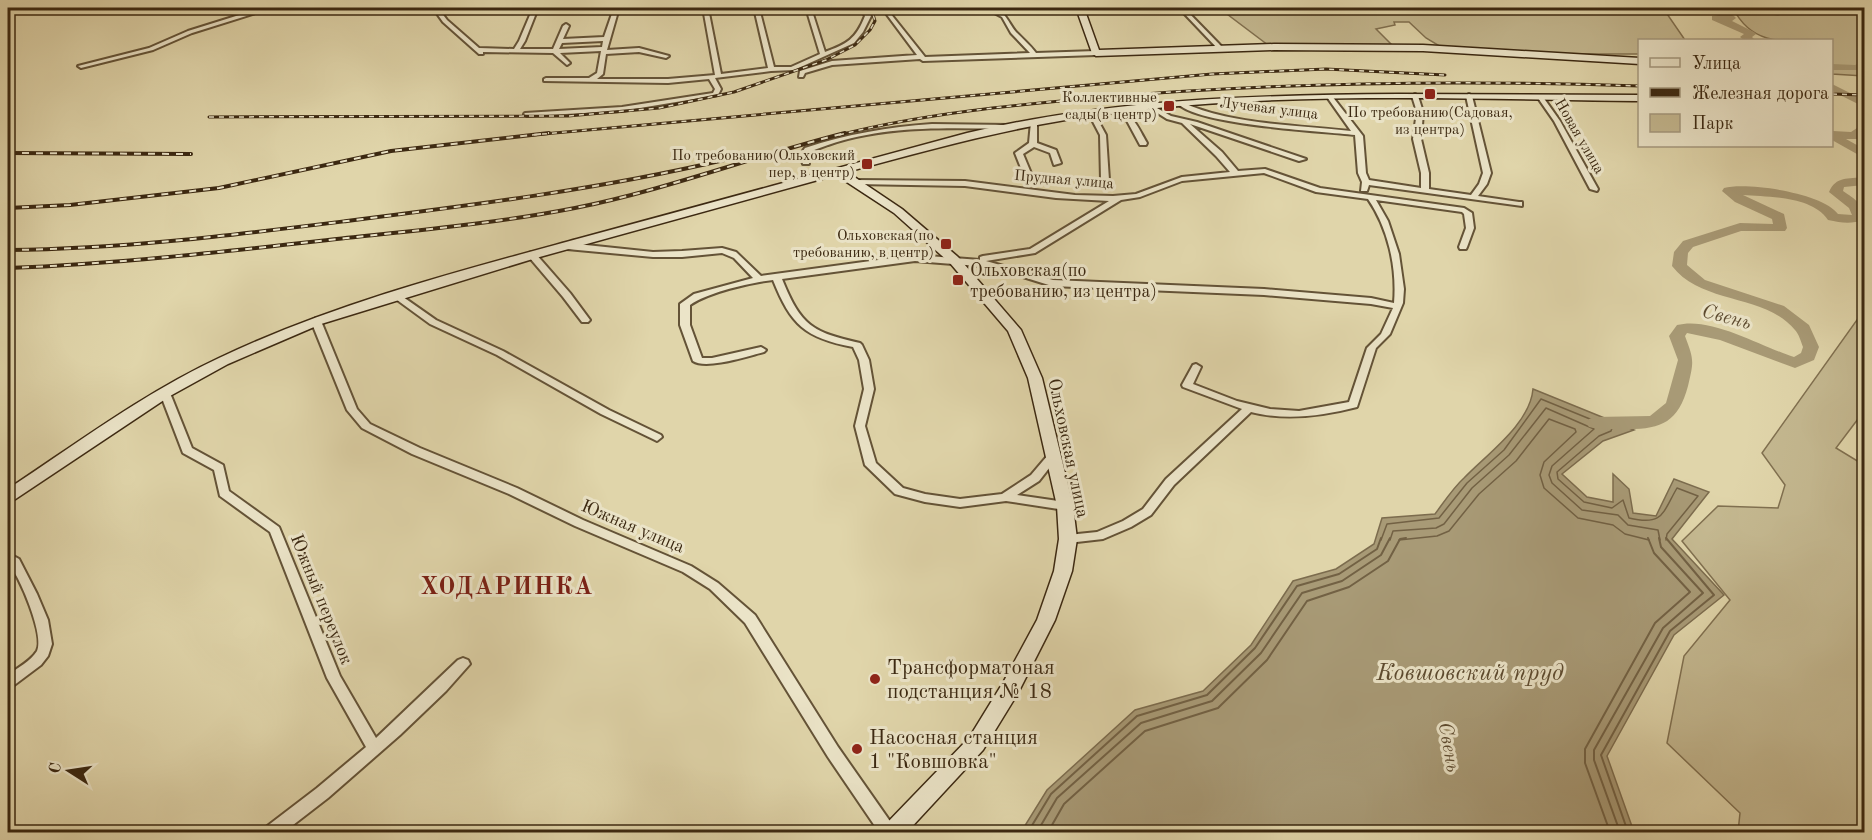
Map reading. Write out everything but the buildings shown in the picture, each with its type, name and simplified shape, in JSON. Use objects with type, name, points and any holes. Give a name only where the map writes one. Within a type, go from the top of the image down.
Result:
[{"type":"street","points":[[236,8],[260,10],[376,8]]},
{"type":"street","points":[[436,8],[445,21],[486,57]]},
{"type":"street","points":[[515,51],[522,41],[536,8]]},
{"type":"street","points":[[592,79],[600,74],[606,39],[617,8]]},
{"type":"street","points":[[526,114],[597,113],[673,103],[716,94],[718,89],[705,8]]},
{"type":"street","points":[[756,8],[771,69]]},
{"type":"street","points":[[808,8],[823,55]]},
{"type":"street","points":[[546,80],[668,81],[801,67],[850,44],[860,36],[868,16],[863,8]]},
{"type":"street","points":[[884,8],[921,57]]},
{"type":"street","points":[[987,8],[1004,16]]},
{"type":"street","points":[[1004,8],[1004,16],[1013,33],[1026,44],[1034,55]]},
{"type":"street","points":[[1080,8],[1096,53]]},
{"type":"street","points":[[1181,8],[1220,48]]},
{"type":"street","points":[[81,66],[151,49],[190,32],[260,10]]},
{"type":"street","points":[[555,51],[566,26]]},
{"type":"street","points":[[560,41],[606,39]]},
{"type":"street","points":[[801,76],[802,72],[832,63],[921,57],[928,60],[1220,48],[1423,48],[1638,61]]},
{"type":"street","points":[[477,50],[639,50],[666,56]]},
{"type":"street","points":[[555,51],[567,63]]},
{"type":"street","points":[[1415,96],[1420,112],[1417,139],[1425,174],[1425,189]]},
{"type":"street","points":[[1469,96],[1487,173],[1483,184],[1473,196]]},
{"type":"street","points":[[1197,367],[1187,386],[1250,407],[1282,414],[1305,413],[1353,405],[1363,382],[1370,351],[1376,341],[1384,336],[1398,306],[1399,296],[1392,241],[1379,207],[1366,196],[1359,136],[1330,97]]},
{"type":"street","points":[[8,496],[165,393],[241,353],[316,321],[532,255],[839,172],[926,146],[1034,122],[1150,106],[1330,97],[1638,98]]},
{"type":"street","name":"Новая улица","points":[[1541,98],[1557,121],[1594,189]]},
{"type":"street","name":"Лучевая улица","points":[[1180,104],[1188,109],[1250,123],[1355,133]]},
{"type":"street","points":[[1150,106],[1169,118],[1184,123],[1195,123],[1302,159]]},
{"type":"street","points":[[1118,111],[1129,118],[1143,142]]},
{"type":"street","points":[[1092,114],[1102,135],[1105,180]]},
{"type":"street","points":[[1029,178],[1020,153],[1032,144],[1034,122]]},
{"type":"street","points":[[1184,123],[1219,154],[1235,173]]},
{"type":"street","points":[[806,162],[804,155],[808,150],[881,130],[931,126],[1009,127]]},
{"type":"street","points":[[1032,144],[1053,152],[1057,163]]},
{"type":"street","name":"Прудная улица","points":[[856,182],[966,184],[1060,195],[1119,198],[1137,196],[1172,181],[1265,171],[1319,190],[1464,210],[1468,213],[1470,228],[1463,247]]},
{"type":"street","name":"Ольховская улица","points":[[839,172],[898,211],[962,261],[1018,337],[1035,378],[1065,506],[1068,539],[1063,571],[1046,620],[1011,687],[975,744],[893,832]]},
{"type":"street","points":[[1366,182],[1519,204]]},
{"type":"street","points":[[962,261],[1032,251],[1119,198]]},
{"type":"street","points":[[567,246],[651,253],[722,250],[733,254],[752,275],[760,279]]},
{"type":"street","points":[[532,255],[571,297],[585,320]]},
{"type":"street","points":[[761,350],[712,361],[698,361],[684,315],[685,304],[697,296],[760,279],[895,259],[992,264],[1052,283],[1264,292],[1371,301],[1398,306]]},
{"type":"street","points":[[777,278],[786,302],[811,333],[830,341],[857,345],[864,360],[869,389],[860,426],[871,465],[899,491],[925,498],[960,503],[1006,497],[1065,506]]},
{"type":"street","points":[[396,295],[433,322],[493,349],[605,412],[657,437]]},
{"type":"street","name":"Южная улица","points":[[316,321],[352,410],[366,426],[416,451],[513,490],[588,527],[687,569],[714,586],[738,607],[750,619],[833,752],[888,832]]},
{"type":"street","name":"Южный переулок","points":[[165,393],[187,450],[219,468],[224,493],[275,530],[334,678],[374,748]]},
{"type":"street","points":[[1068,539],[1099,536],[1147,512],[1170,482],[1250,407]]},
{"type":"street","points":[[1006,497],[1035,478],[1052,458]]},
{"type":"street","points":[[8,558],[15,562],[42,622],[46,645],[38,658],[8,682]]},
{"type":"street","points":[[272,832],[310,805],[421,707],[463,664]]},
{"type":"green space","points":[[1219,8],[1663,8],[1684,39],[1638,39],[1638,54],[1570,54],[1441,47],[1426,38],[1409,22],[1394,22],[1395,25],[1376,29],[1393,46],[1268,45]]},
{"type":"green space","points":[[1733,8],[1864,8],[1864,76],[1833,74],[1833,39],[1771,39],[1752,31]]},
{"type":"green space","points":[[1864,310],[1864,416],[1861,415],[1836,448],[1864,465],[1864,832],[1738,832],[1740,813],[1667,743],[1684,656],[1730,600],[1682,541],[1718,506],[1778,508],[1785,485],[1762,453]]},
{"type":"water","name":"Ковшовский пруд","points":[[1533,389],[1634,430],[1603,441],[1562,474],[1587,497],[1613,502],[1613,474],[1629,489],[1633,513],[1656,516],[1674,479],[1709,492],[1672,539],[1724,595],[1674,635],[1607,756],[1634,832],[1021,832],[1047,790],[1135,710],[1203,691],[1251,645],[1293,581],[1336,569],[1374,544],[1382,518],[1435,514],[1460,482],[1516,426],[1530,402]]},
{"type":"waterway","name":"Свень","points":[[1714,8],[1731,18],[1715,18],[1741,27],[1751,34],[1745,37],[1748,39]]},
{"type":"waterway","name":"Свень","points":[[1751,8],[1778,13],[1770,8]]},
{"type":"waterway","points":[[1833,67],[1857,68],[1864,64]]},
{"type":"waterway","name":"Свень","points":[[1833,88],[1864,104]]},
{"type":"waterway","name":"Свень","points":[[1864,129],[1853,136],[1837,134],[1836,138],[1864,154]]},
{"type":"waterway","name":"Свень","points":[[1595,423],[1639,424],[1656,421],[1674,405],[1686,360],[1677,336],[1683,328],[1712,332],[1795,363],[1808,356],[1811,347],[1803,328],[1778,309],[1700,283],[1679,266],[1681,252],[1688,244],[1740,227],[1780,228],[1779,217],[1746,203],[1729,191],[1787,196],[1818,204],[1828,210],[1833,217],[1849,220],[1860,217],[1855,206],[1836,192],[1839,184],[1864,181]]},
{"type":"railway","points":[[209,117],[568,116],[659,108],[734,92],[826,60],[855,45],[870,30],[875,21],[871,8]]},
{"type":"railway","points":[[532,135],[1212,74],[1326,69],[1445,75]]},
{"type":"railway","points":[[839,135],[872,127],[971,111],[1171,92],[1305,85],[1439,83],[1638,86]]},
{"type":"railway","points":[[1833,94],[1864,95]]},
{"type":"railway","points":[[8,208],[70,205],[219,188],[391,151],[549,133]]},
{"type":"railway","points":[[8,268],[88,264],[208,253],[452,227],[544,214],[643,192],[845,133]]},
{"type":"railway","points":[[8,153],[191,154]]},
{"type":"railway","points":[[8,250],[136,244],[347,221],[584,188],[724,160]]},
{"type":"place","name":"По требованию(Садовая, из центра)","points":[[1430,94]]},
{"type":"place","name":"Коллективные сады(в центр)","points":[[1169,106]]},
{"type":"place","name":"По требованию(Ольховский пер, в центр)","points":[[867,164]]},
{"type":"place","name":"Ольховская(по требованию, в центр)","points":[[946,244]]},
{"type":"place","name":"Ольховская(по требованию, из центра)","points":[[958,280]]},
{"type":"place","name":"Трансформатоная подстанция № 18","points":[[875,679]]},
{"type":"place","name":"Насосная станция 1 \"Ковшовка\"","points":[[857,749]]},
{"type":"district","name":"ХОДАРИНКА","points":[[507,586]]}]
